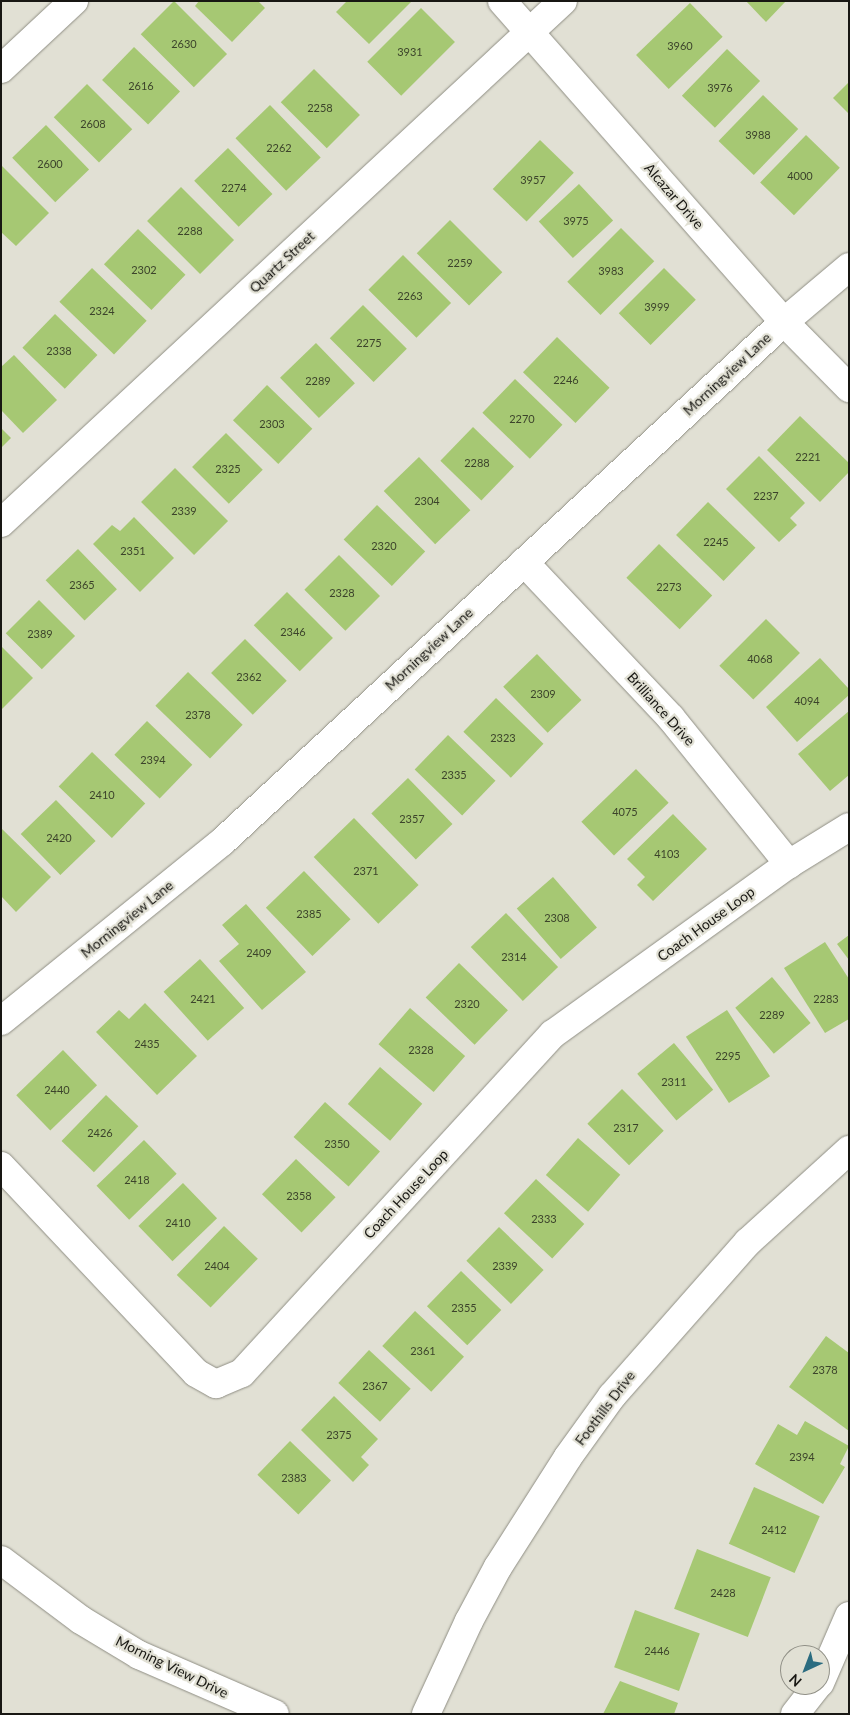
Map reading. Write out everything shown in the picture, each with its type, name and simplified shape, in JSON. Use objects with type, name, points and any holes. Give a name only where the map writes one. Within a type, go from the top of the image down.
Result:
[{"type":"street","points":[[1,69],[74,1]]},
{"type":"street","name":"Alcazar Drive","points":[[502,1],[784,322],[849,388]]},
{"type":"street","name":"Quartz Street","points":[[1,523],[563,1]]},
{"type":"street","name":"Morningview Lane","points":[[1,1021],[222,842],[784,322],[849,267]]},
{"type":"street","name":"Brilliance Drive","points":[[524,562],[671,718],[789,864]]},
{"type":"street","name":"Coach House Loop","points":[[1,1166],[196,1374],[216,1384],[242,1374],[553,1034],[789,864],[849,827]]},
{"type":"street","name":"Foothills Drive","points":[[426,1714],[498,1567],[568,1457],[612,1396],[748,1242],[849,1150]]},
{"type":"street","name":"Morning View Drive","points":[[1,1560],[81,1620],[139,1655],[274,1714]]},
{"type":"street","points":[[830,1659],[849,1616]]},
{"type":"street","points":[[795,1714],[810,1695]]},
{"type":"building","points":[[174,1],[227,54],[194,87],[141,34]]},
{"type":"building","points":[[199,1],[258,1],[265,8],[232,42],[195,6]]},
{"type":"building","points":[[347,1],[412,1],[369,44],[336,12]]},
{"type":"building","points":[[746,1],[786,1],[766,22]]},
{"type":"building","points":[[690,3],[723,37],[669,89],[636,55]]},
{"type":"building","points":[[421,8],[455,42],[401,96],[367,62]]},
{"type":"building","points":[[134,47],[180,91],[148,125],[102,80]]},
{"type":"building","points":[[727,49],[760,81],[715,128],[682,96]]},
{"type":"building","points":[[314,69],[360,115],[327,148],[281,102]]},
{"type":"building","points":[[849,82],[849,114],[833,98]]},
{"type":"building","points":[[87,84],[132,129],[99,162],[54,117]]},
{"type":"building","points":[[763,95],[798,129],[754,175],[719,141]]},
{"type":"building","points":[[270,105],[321,158],[286,191],[235,138]]},
{"type":"building","points":[[46,125],[89,170],[55,202],[12,158]]},
{"type":"building","points":[[806,135],[840,168],[794,215],[760,182]]},
{"type":"building","points":[[540,140],[574,173],[527,222],[493,189]]},
{"type":"building","points":[[228,148],[272,194],[239,227],[194,181]]},
{"type":"building","points":[[1,165],[49,213],[16,246],[1,232]]},
{"type":"building","points":[[579,184],[613,221],[573,258],[539,222]]},
{"type":"building","points":[[181,187],[234,240],[200,274],[147,221]]},
{"type":"building","points":[[450,220],[502,272],[469,306],[417,253]]},
{"type":"building","points":[[621,228],[654,261],[600,315],[567,282]]},
{"type":"building","points":[[138,229],[185,275],[151,310],[104,264]]},
{"type":"building","points":[[403,255],[451,303],[416,338],[368,290]]},
{"type":"building","points":[[92,268],[147,321],[114,355],[59,302]]},
{"type":"building","points":[[664,268],[696,300],[651,345],[619,313]]},
{"type":"building","points":[[363,305],[407,349],[374,382],[330,338]]},
{"type":"building","points":[[55,314],[97,355],[65,389],[22,348]]},
{"type":"building","points":[[557,337],[610,388],[575,423],[523,372]]},
{"type":"building","points":[[316,343],[355,383],[319,418],[280,378]]},
{"type":"building","points":[[14,355],[57,400],[23,433],[1,410],[1,367]]},
{"type":"building","points":[[515,379],[562,425],[530,459],[482,413]]},
{"type":"building","points":[[267,385],[312,429],[278,464],[233,420]]},
{"type":"building","points":[[800,416],[849,463],[849,472],[820,502],[767,450]]},
{"type":"building","points":[[473,427],[514,467],[481,500],[440,461]]},
{"type":"building","points":[[1,428],[11,438],[1,448]]},
{"type":"building","points":[[226,433],[263,470],[229,504],[192,467]]},
{"type":"building","points":[[759,456],[805,503],[790,518],[797,525],[779,542],[726,489]]},
{"type":"building","points":[[419,457],[470,510],[435,544],[384,491]]},
{"type":"building","points":[[175,468],[228,521],[194,555],[141,502]]},
{"type":"building","points":[[708,502],[755,548],[724,581],[676,535]]},
{"type":"building","points":[[377,505],[425,552],[392,586],[344,540]]},
{"type":"building","points":[[134,517],[174,558],[140,592],[93,544],[112,525],[120,531]]},
{"type":"building","points":[[659,544],[712,595],[680,629],[626,578]]},
{"type":"building","points":[[78,549],[117,589],[85,621],[46,580]]},
{"type":"building","points":[[339,555],[380,596],[345,631],[304,590]]},
{"type":"building","points":[[287,592],[333,638],[300,671],[254,625]]},
{"type":"building","points":[[39,600],[75,636],[42,669],[6,633]]},
{"type":"building","points":[[766,619],[800,653],[753,700],[719,666]]},
{"type":"building","points":[[245,639],[287,681],[253,715],[211,673]]},
{"type":"building","points":[[1,646],[33,678],[1,710]]},
{"type":"building","points":[[537,654],[581,700],[548,733],[503,687]]},
{"type":"building","points":[[820,658],[849,689],[849,695],[797,742],[766,707]]},
{"type":"building","points":[[188,672],[243,725],[210,759],[155,706]]},
{"type":"building","points":[[496,698],[543,744],[511,778],[463,732]]},
{"type":"building","points":[[849,711],[849,775],[830,791],[798,754]]},
{"type":"building","points":[[147,721],[192,765],[160,799],[114,755]]},
{"type":"building","points":[[448,735],[495,781],[462,815],[415,770]]},
{"type":"building","points":[[92,752],[145,803],[112,838],[59,787]]},
{"type":"building","points":[[636,769],[669,803],[614,856],[581,822]]},
{"type":"building","points":[[408,778],[452,824],[416,859],[371,813]]},
{"type":"building","points":[[56,800],[96,841],[60,875],[21,834]]},
{"type":"building","points":[[673,814],[707,849],[653,901],[637,885],[645,877],[627,859]]},
{"type":"building","points":[[354,818],[419,885],[378,924],[314,857]]},
{"type":"building","points":[[1,828],[51,877],[16,912],[1,896]]},
{"type":"building","points":[[304,871],[351,919],[312,956],[266,908]]},
{"type":"building","points":[[553,877],[597,928],[561,959],[517,908]]},
{"type":"building","points":[[246,904],[306,972],[262,1010],[219,961],[239,944],[222,925]]},
{"type":"building","points":[[506,913],[558,967],[523,1001],[471,947]]},
{"type":"building","points":[[849,935],[849,960],[837,944]]},
{"type":"building","points":[[825,942],[849,979],[849,1019],[825,1033],[784,968]]},
{"type":"building","points":[[200,959],[244,1008],[208,1041],[164,992]]},
{"type":"building","points":[[459,963],[508,1010],[475,1045],[426,998]]},
{"type":"building","points":[[772,977],[811,1023],[774,1054],[735,1008]]},
{"type":"building","points":[[145,1003],[197,1056],[157,1095],[96,1032],[119,1010],[129,1019]]},
{"type":"building","points":[[410,1008],[465,1056],[434,1092],[379,1044]]},
{"type":"building","points":[[727,1010],[770,1076],[729,1103],[686,1037]]},
{"type":"building","points":[[674,1043],[713,1090],[676,1121],[637,1074]]},
{"type":"building","points":[[63,1050],[97,1085],[50,1130],[16,1095]]},
{"type":"building","points":[[380,1067],[422,1104],[390,1141],[348,1104]]},
{"type":"building","points":[[622,1089],[664,1131],[629,1165],[587,1124]]},
{"type":"building","points":[[106,1095],[138,1126],[94,1172],[62,1141]]},
{"type":"building","points":[[325,1102],[380,1152],[349,1186],[294,1137]]},
{"type":"building","points":[[578,1138],[620,1175],[588,1212],[546,1175]]},
{"type":"building","points":[[144,1140],[177,1174],[129,1220],[97,1186]]},
{"type":"building","points":[[296,1159],[336,1197],[302,1232],[262,1194]]},
{"type":"building","points":[[536,1179],[584,1224],[552,1258],[504,1213]]},
{"type":"building","points":[[183,1183],[217,1218],[172,1261],[138,1226]]},
{"type":"building","points":[[224,1226],[258,1259],[211,1308],[177,1275]]},
{"type":"building","points":[[499,1227],[544,1270],[511,1304],[466,1261]]},
{"type":"building","points":[[461,1271],[501,1310],[467,1345],[427,1306]]},
{"type":"building","points":[[415,1311],[464,1357],[431,1392],[382,1346]]},
{"type":"building","points":[[826,1336],[849,1353],[849,1431],[789,1387]]},
{"type":"building","points":[[369,1350],[411,1389],[380,1422],[338,1383]]},
{"type":"building","points":[[334,1396],[378,1439],[361,1457],[369,1465],[353,1482],[301,1430]]},
{"type":"building","points":[[805,1421],[849,1446],[840,1464],[845,1467],[823,1504],[755,1464],[778,1424],[797,1435]]},
{"type":"building","points":[[290,1441],[331,1481],[298,1514],[257,1475]]},
{"type":"building","points":[[754,1487],[820,1516],[795,1573],[729,1544]]},
{"type":"building","points":[[697,1549],[771,1577],[748,1637],[674,1609]]},
{"type":"building","points":[[635,1610],[700,1634],[679,1691],[614,1667]]},
{"type":"building","points":[[620,1681],[678,1703],[674,1714],[603,1714]]}]
